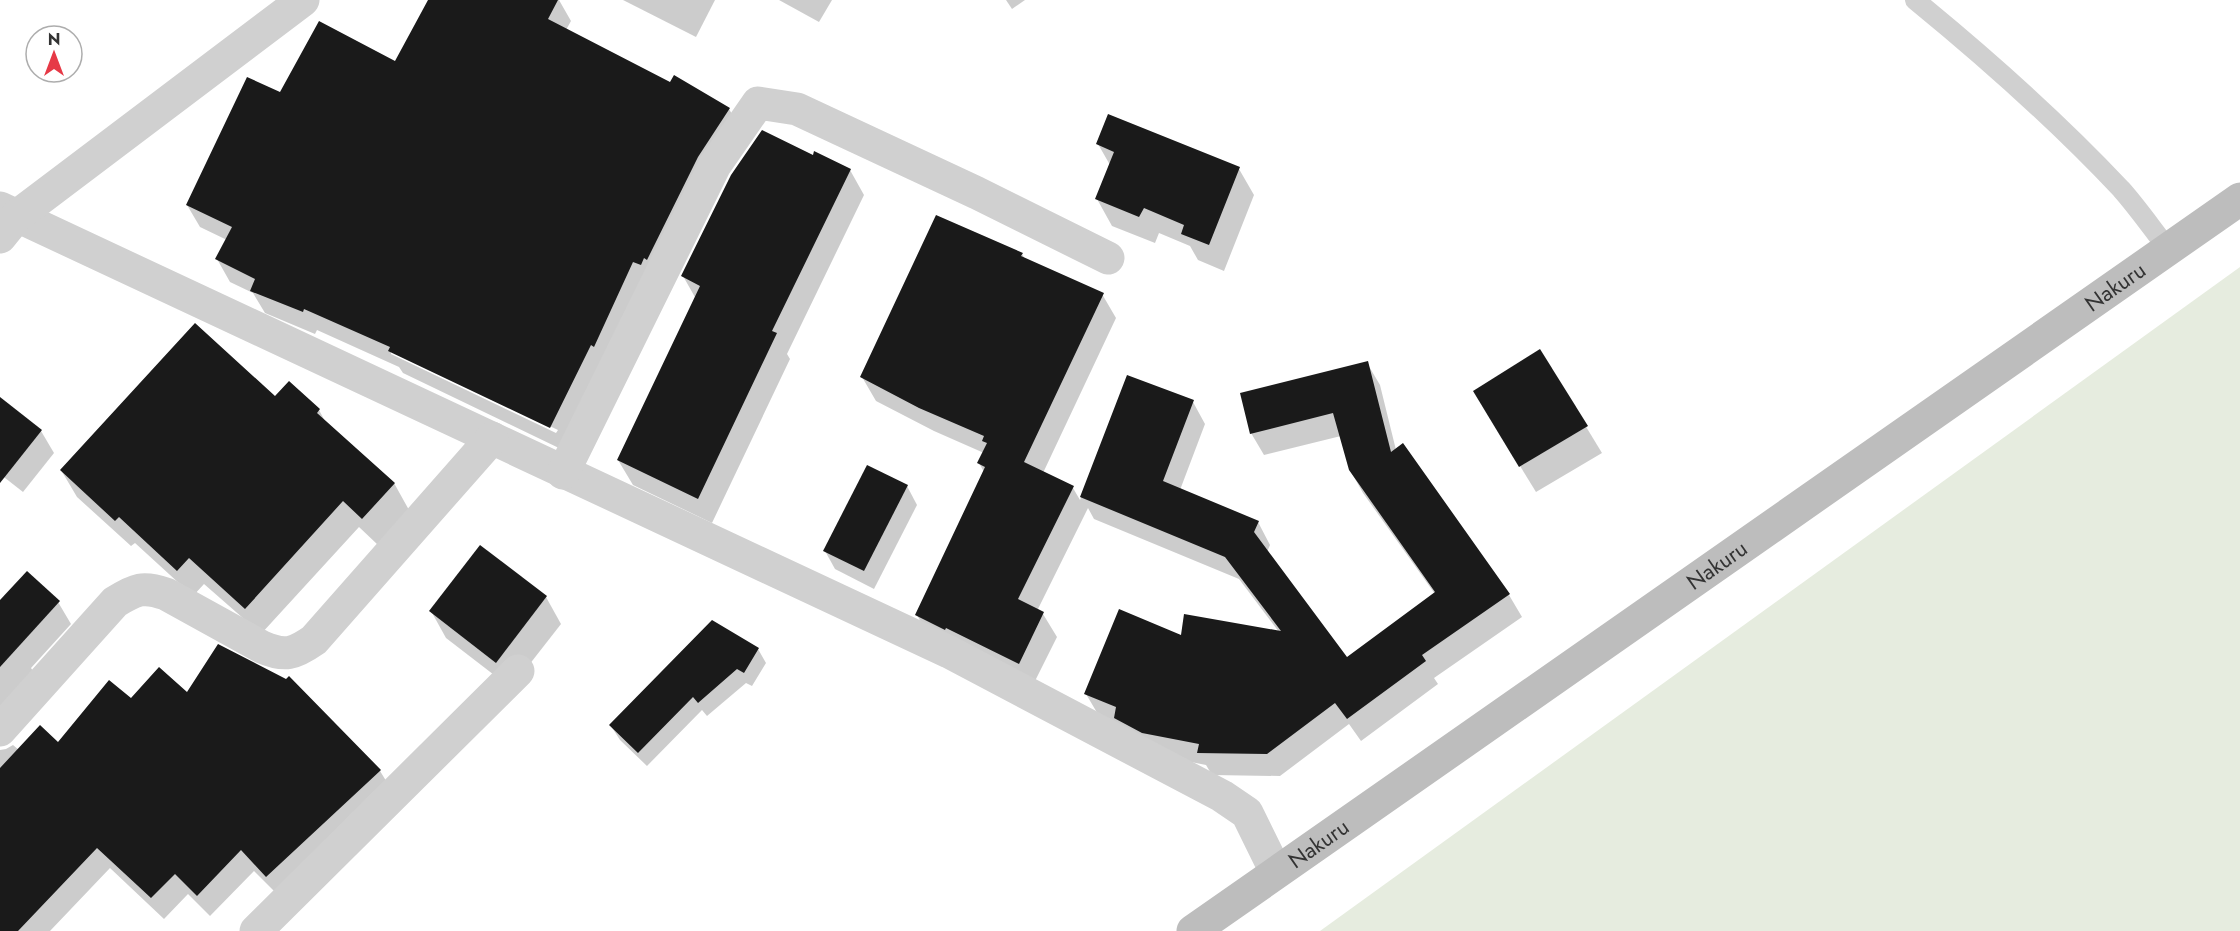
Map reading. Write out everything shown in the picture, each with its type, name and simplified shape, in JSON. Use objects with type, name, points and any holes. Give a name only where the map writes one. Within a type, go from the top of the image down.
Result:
[{"type":"main road","name":"Nakuru","points":[[1193,931],[2240,199]]},
{"type":"street","points":[[303,0],[6,220],[492,438],[949,652],[1222,796],[1247,813],[1276,872]]},
{"type":"street","points":[[563,473],[715,165],[758,103],[797,109],[977,193],[1108,258]]},
{"type":"street","points":[[0,730],[115,602],[132,591],[149,588],[166,594],[262,647],[274,652],[295,653],[314,640],[492,438]]},
{"type":"street","points":[[256,931],[518,671]]},
{"type":"lane","points":[[1915,0],[2080,148],[2123,191],[2169,250]]},
{"type":"shaded area","points":[[2240,267],[2240,931],[1320,931]]},
{"type":"building","points":[[428,0],[558,0],[548,19],[670,82],[674,75],[730,108],[698,157],[647,260],[644,258],[641,265],[633,262],[594,347],[591,345],[550,428],[388,351],[390,347],[304,309],[303,312],[250,291],[255,279],[215,259],[232,227],[186,205],[247,77],[280,92],[319,21],[395,61]]},
{"type":"building","points":[[1108,114],[1240,167],[1209,245],[1181,234],[1184,225],[1144,208],[1139,217],[1095,199],[1114,152],[1096,144]]},
{"type":"building","points":[[762,130],[813,155],[814,151],[851,169],[772,331],[777,333],[698,499],[617,460],[700,286],[681,276],[731,175]]},
{"type":"building","points":[[936,215],[1023,253],[1021,256],[1104,293],[1024,462],[1074,486],[1018,599],[1044,612],[1019,664],[915,615],[985,467],[977,463],[987,443],[982,441],[984,436],[919,408],[860,377]]},
{"type":"building","points":[[195,323],[275,396],[289,381],[320,409],[317,413],[395,483],[362,519],[343,501],[245,609],[189,558],[177,571],[119,517],[115,521],[60,470]]},
{"type":"building","points":[[1540,349],[1588,426],[1519,467],[1473,391]]},
{"type":"building","points":[[1368,361],[1391,452],[1403,443],[1510,594],[1422,655],[1426,661],[1347,719],[1335,703],[1267,754],[1197,753],[1199,744],[1142,733],[1114,718],[1116,707],[1084,694],[1119,609],[1181,635],[1184,614],[1281,631],[1225,557],[1080,497],[1127,375],[1194,400],[1163,481],[1259,521],[1254,532],[1347,657],[1435,592],[1349,470],[1333,413],[1250,434],[1240,393]]},
{"type":"building","points":[[0,397],[42,430],[0,483]]},
{"type":"building","points":[[867,465],[908,485],[864,571],[823,551]]},
{"type":"building","points":[[480,545],[547,596],[496,663],[429,611]]},
{"type":"building","points":[[27,571],[60,601],[0,667],[0,600]]},
{"type":"building","points":[[712,620],[759,648],[744,673],[737,669],[698,703],[693,697],[638,753],[609,725]]},
{"type":"building","points":[[218,644],[286,679],[289,676],[381,770],[266,877],[241,850],[197,896],[175,874],[151,898],[97,848],[18,931],[0,931],[0,768],[40,725],[58,742],[109,680],[131,698],[159,667],[187,692]]}]
